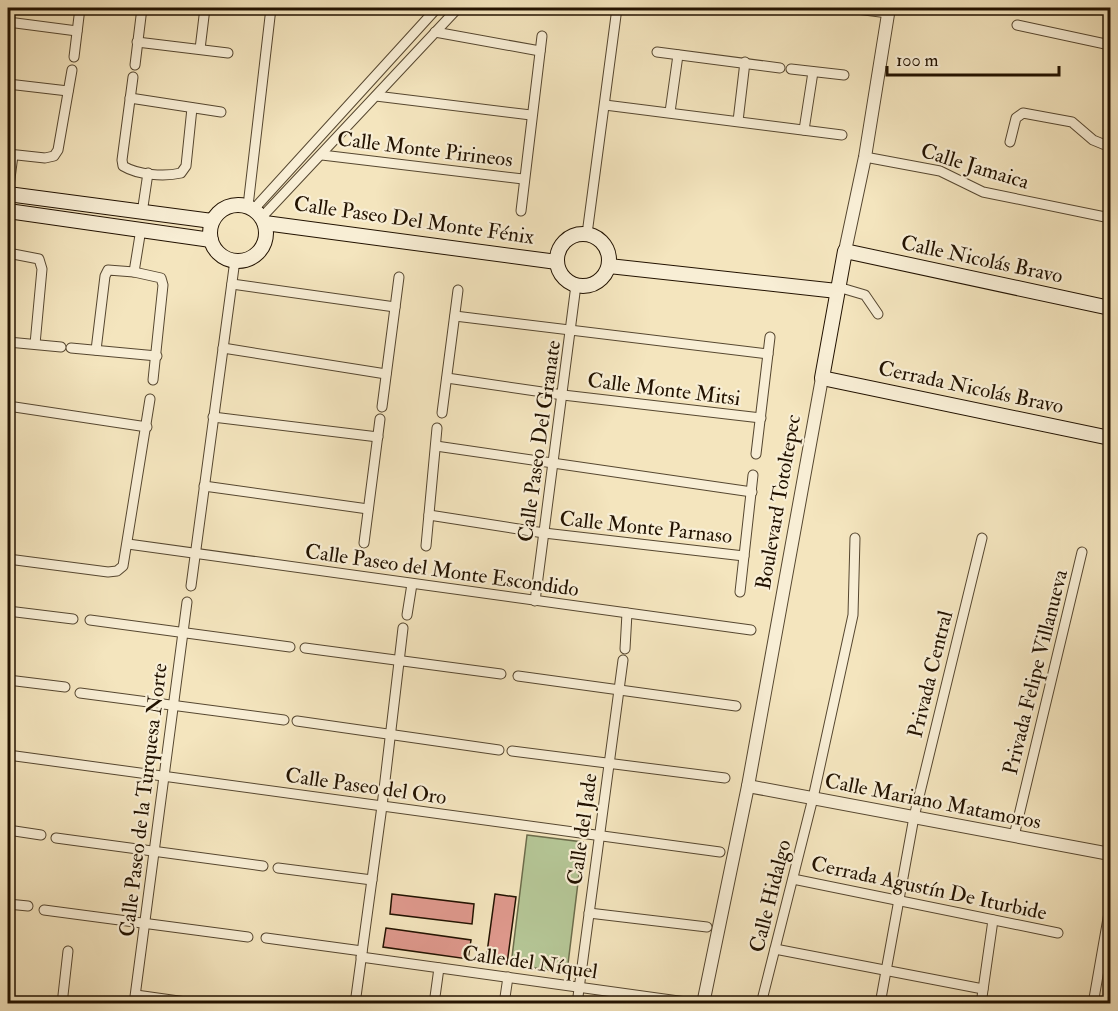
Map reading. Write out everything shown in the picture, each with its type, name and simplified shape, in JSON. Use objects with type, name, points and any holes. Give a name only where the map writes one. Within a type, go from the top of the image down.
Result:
[{"type":"main road","points":[[8,194],[212,221]]},
{"type":"main road","points":[[231,205],[257,214],[267,232],[261,249],[247,259],[235,260],[221,255],[211,240],[212,221],[217,214],[231,205]]},
{"type":"main road","points":[[8,211],[211,240]]},
{"type":"main road","name":"Calle Paseo Del Monte Fénix","points":[[257,214],[557,262]]},
{"type":"main road","points":[[579,234],[587,234],[595,237],[607,249],[609,266],[600,280],[585,286],[576,285],[563,276],[557,262],[558,254],[566,241],[579,234]]},
{"type":"main road","name":"Boulevard Totoltepec","points":[[822,378],[845,251]]},
{"type":"main road","name":"Calle Nicolás Bravo","points":[[845,251],[1110,308]]},
{"type":"main road","points":[[609,266],[838,289]]},
{"type":"main road","name":"Cerrada Nicolás Bravo","points":[[822,378],[1110,438]]},
{"type":"street","points":[[74,57],[80,8]]},
{"type":"street","points":[[135,65],[142,8]]},
{"type":"street","points":[[200,50],[205,8]]},
{"type":"street","points":[[257,214],[271,8]]},
{"type":"street","points":[[257,214],[436,8]]},
{"type":"street","points":[[257,214],[322,155],[458,8]]},
{"type":"street","points":[[587,234],[617,8]]},
{"type":"street","points":[[849,8],[888,10]]},
{"type":"street","name":"Boulevard Totoltepec","points":[[845,251],[865,157],[888,10]]},
{"type":"street","points":[[8,22],[77,31]]},
{"type":"street","points":[[1017,25],[1110,45]]},
{"type":"street","points":[[435,32],[540,51]]},
{"type":"street","points":[[521,211],[523,179],[542,36]]},
{"type":"street","points":[[137,42],[228,53]]},
{"type":"street","points":[[657,52],[780,68]]},
{"type":"street","points":[[670,112],[678,55]]},
{"type":"street","points":[[738,121],[745,62]]},
{"type":"street","points":[[791,69],[844,75]]},
{"type":"street","points":[[8,194],[10,154],[45,158],[54,156],[58,150],[72,70]]},
{"type":"street","points":[[804,130],[813,72]]},
{"type":"street","points":[[133,77],[122,160],[123,166],[131,171],[171,175],[181,173],[186,166],[192,108]]},
{"type":"street","points":[[8,84],[68,91]]},
{"type":"street","points":[[376,96],[531,115]]},
{"type":"street","points":[[130,98],[221,112]]},
{"type":"street","points":[[605,105],[842,135]]},
{"type":"street","points":[[1010,142],[1016,118],[1023,113],[1072,122],[1093,140],[1110,147]]},
{"type":"street","name":"Calle Monte Pirineos","points":[[322,155],[523,179]]},
{"type":"street","name":"Calle Jamaica","points":[[865,157],[940,171],[983,192],[1110,218]]},
{"type":"street","points":[[142,213],[148,173]]},
{"type":"street","points":[[8,211],[8,242]]},
{"type":"street","points":[[134,272],[141,229]]},
{"type":"street","points":[[8,254],[39,259],[42,269],[35,345]]},
{"type":"street","points":[[191,586],[235,260]]},
{"type":"street","points":[[96,350],[105,276],[113,269],[161,278],[164,285],[153,380]]},
{"type":"street","points":[[382,407],[399,277]]},
{"type":"street","points":[[232,284],[395,307]]},
{"type":"street","name":"Calle Paseo Del Granate","points":[[535,601],[572,332],[576,285]]},
{"type":"street","points":[[838,289],[865,295],[878,314]]},
{"type":"street","points":[[442,413],[458,290]]},
{"type":"street","points":[[455,316],[768,354]]},
{"type":"street","points":[[756,454],[770,337]]},
{"type":"street","points":[[8,342],[157,356]]},
{"type":"street","points":[[223,348],[386,374]]},
{"type":"street","name":"Calle Monte Mitsi","points":[[447,378],[563,395],[760,418]]},
{"type":"street","name":"Boulevard Totoltepec","points":[[704,1004],[748,786],[822,378]]},
{"type":"street","points":[[8,559],[117,571],[123,566],[150,399]]},
{"type":"street","points":[[8,406],[147,427]]},
{"type":"street","points":[[213,417],[378,436]]},
{"type":"street","points":[[364,543],[380,419]]},
{"type":"street","points":[[426,546],[437,428]]},
{"type":"street","points":[[436,446],[752,492]]},
{"type":"street","points":[[740,592],[753,475]]},
{"type":"street","points":[[204,486],[368,509]]},
{"type":"street","name":"Calle Monte Parnaso","points":[[429,515],[544,533],[744,556]]},
{"type":"street","name":"Calle Hidalgo","points":[[761,1004],[813,798],[853,615],[855,538]]},
{"type":"street","name":"Privada Central","points":[[880,1004],[914,817],[982,538]]},
{"type":"street","name":"Calle Paseo del Monte Escondido","points":[[128,544],[751,630]]},
{"type":"street","name":"Privada Felipe Villanueva","points":[[1014,836],[1082,552]]},
{"type":"street","points":[[407,615],[412,584]]},
{"type":"street","name":"Calle Paseo de la Turquesa Norte","points":[[135,999],[187,602]]},
{"type":"street","points":[[8,611],[73,619]]},
{"type":"street","points":[[625,649],[627,614]]},
{"type":"street","points":[[90,620],[290,647]]},
{"type":"street","points":[[355,1004],[403,628]]},
{"type":"street","points":[[305,648],[501,674]]},
{"type":"street","name":"Calle del Jade","points":[[577,1004],[623,660]]},
{"type":"street","points":[[518,676],[736,706]]},
{"type":"street","points":[[8,680],[65,687]]},
{"type":"street","points":[[80,693],[285,720]]},
{"type":"street","points":[[297,722],[499,750]]},
{"type":"street","points":[[512,751],[726,778]]},
{"type":"street","name":"Calle Paseo del Oro","points":[[8,755],[720,852]]},
{"type":"street","name":"Calle Mariano Matamoros","points":[[748,786],[1110,854]]},
{"type":"street","points":[[8,830],[41,835]]},
{"type":"street","points":[[56,838],[263,866]]},
{"type":"street","points":[[278,868],[372,880]]},
{"type":"street","name":"Cerrada Agustín De Iturbide","points":[[793,879],[1058,933]]},
{"type":"street","points":[[8,904],[28,906]]},
{"type":"street","points":[[1093,1004],[1107,939],[1110,907]]},
{"type":"street","points":[[44,910],[248,937]]},
{"type":"street","points":[[589,913],[707,927]]},
{"type":"street","points":[[981,1004],[993,920]]},
{"type":"street","name":"Calle del Níquel","points":[[266,938],[439,968],[693,1003]]},
{"type":"street","points":[[775,949],[983,989]]},
{"type":"street","points":[[62,1004],[68,951]]},
{"type":"street","points":[[434,1004],[439,968]]},
{"type":"street","points":[[504,1004],[507,977]]},
{"type":"street","points":[[135,999],[200,1004]]},
{"type":"green space","points":[[527,835],[583,842],[567,972],[511,965]]},
{"type":"building","points":[[392,894],[474,904],[472,924],[390,914]]},
{"type":"building","points":[[495,894],[516,897],[507,964],[486,960]]},
{"type":"building","points":[[386,928],[471,940],[468,959],[383,947]]}]
